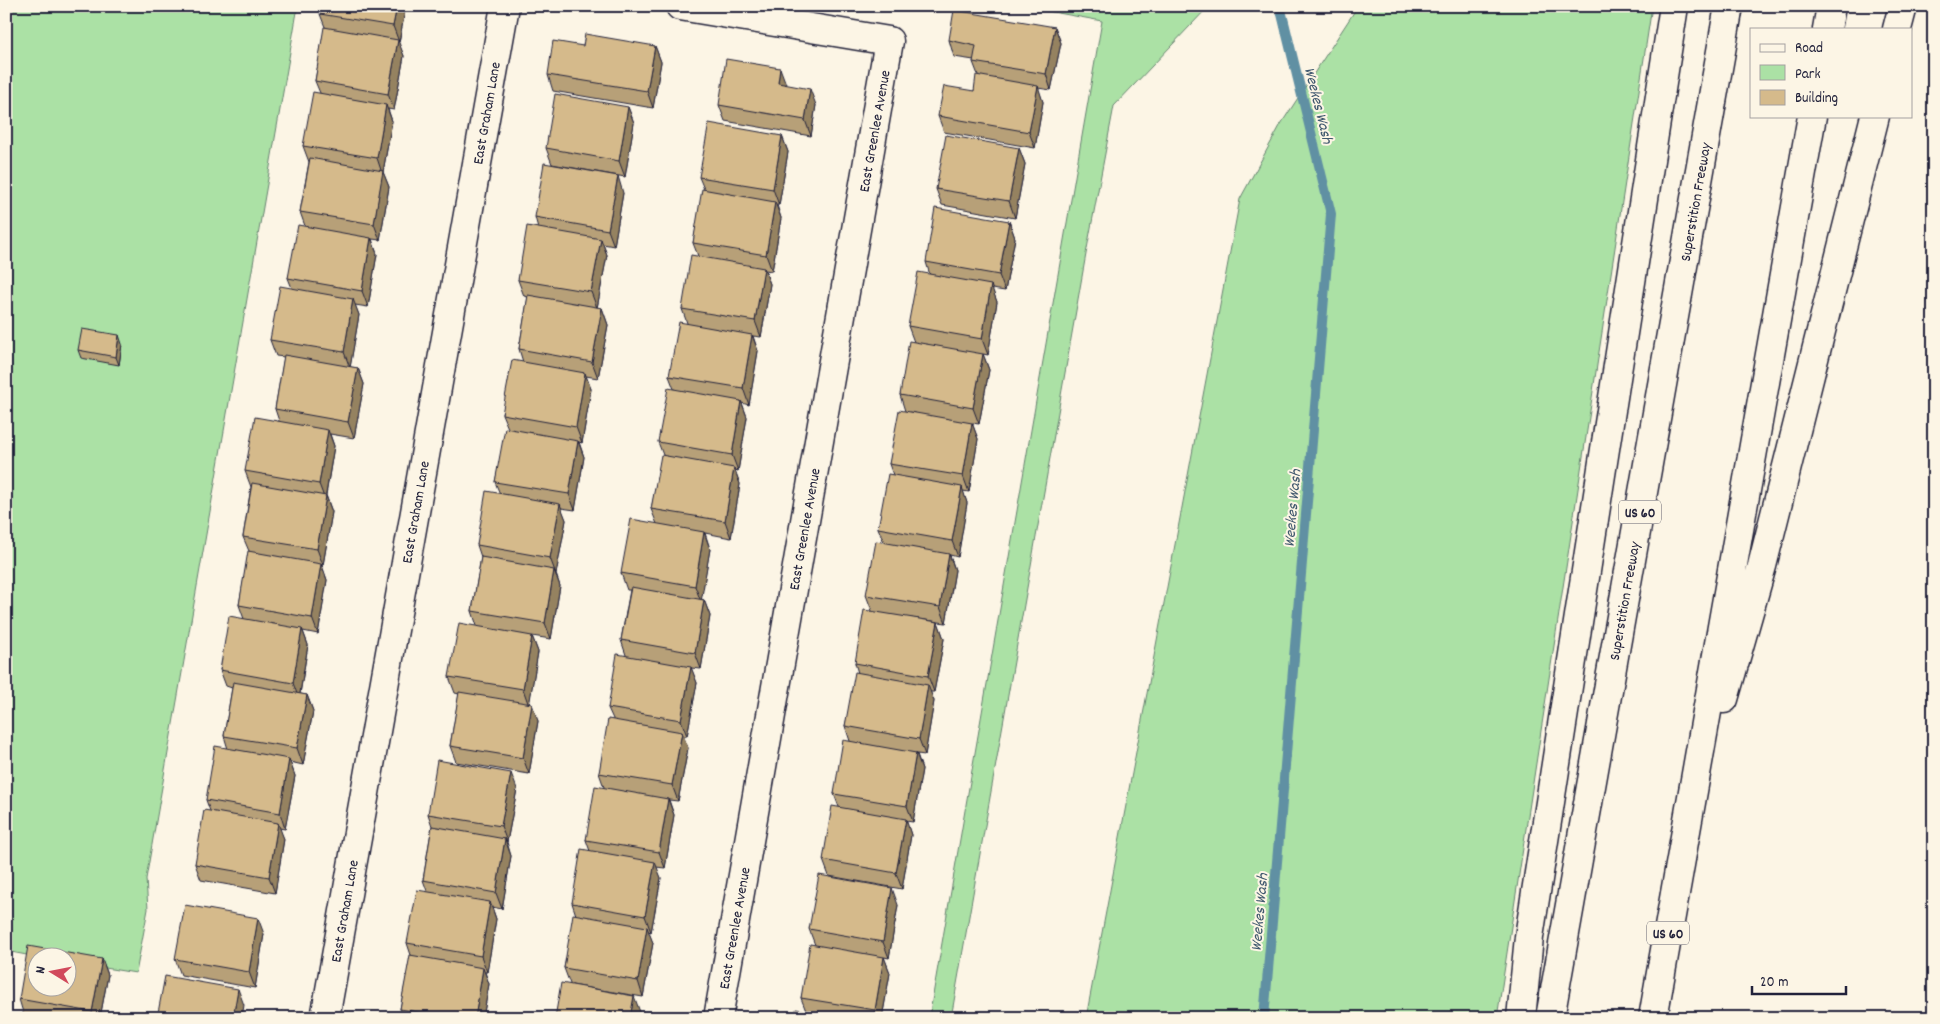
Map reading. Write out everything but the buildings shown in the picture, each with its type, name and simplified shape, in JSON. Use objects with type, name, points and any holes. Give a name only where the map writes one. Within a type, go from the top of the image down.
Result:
[{"type":"main road","name":"East Graham Lane","points":[[325,1018],[505,6]]},
{"type":"main road","name":"East Greenlee Avenue","points":[[680,6],[889,41],[718,1018]]},
{"type":"main road","points":[[1521,1018],[1529,937],[1674,6]]},
{"type":"main road","name":"Superstition Freeway","points":[[1550,1018],[1729,6]]},
{"type":"main road","points":[[1827,28],[1831,6]]},
{"type":"main road","points":[[1897,28],[1903,6]]},
{"type":"main road","name":"US 60","points":[[1653,1018],[1812,118]]},
{"type":"main road","points":[[1682,848],[1762,566],[1874,118]]},
{"type":"green space","points":[[6,6],[298,6],[146,879],[148,909],[136,973],[78,964],[78,946],[28,946],[28,955],[6,951]]},
{"type":"green space","points":[[1020,6],[1209,6],[1114,106],[1086,254],[951,1018],[929,1018],[1102,21]]},
{"type":"green space","points":[[1358,6],[1652,6],[1497,1018],[1086,1018],[1240,199],[1281,124]]},
{"type":"waterway","name":"Weekes Wash","points":[[1264,1018],[1331,214],[1280,6]]}]
